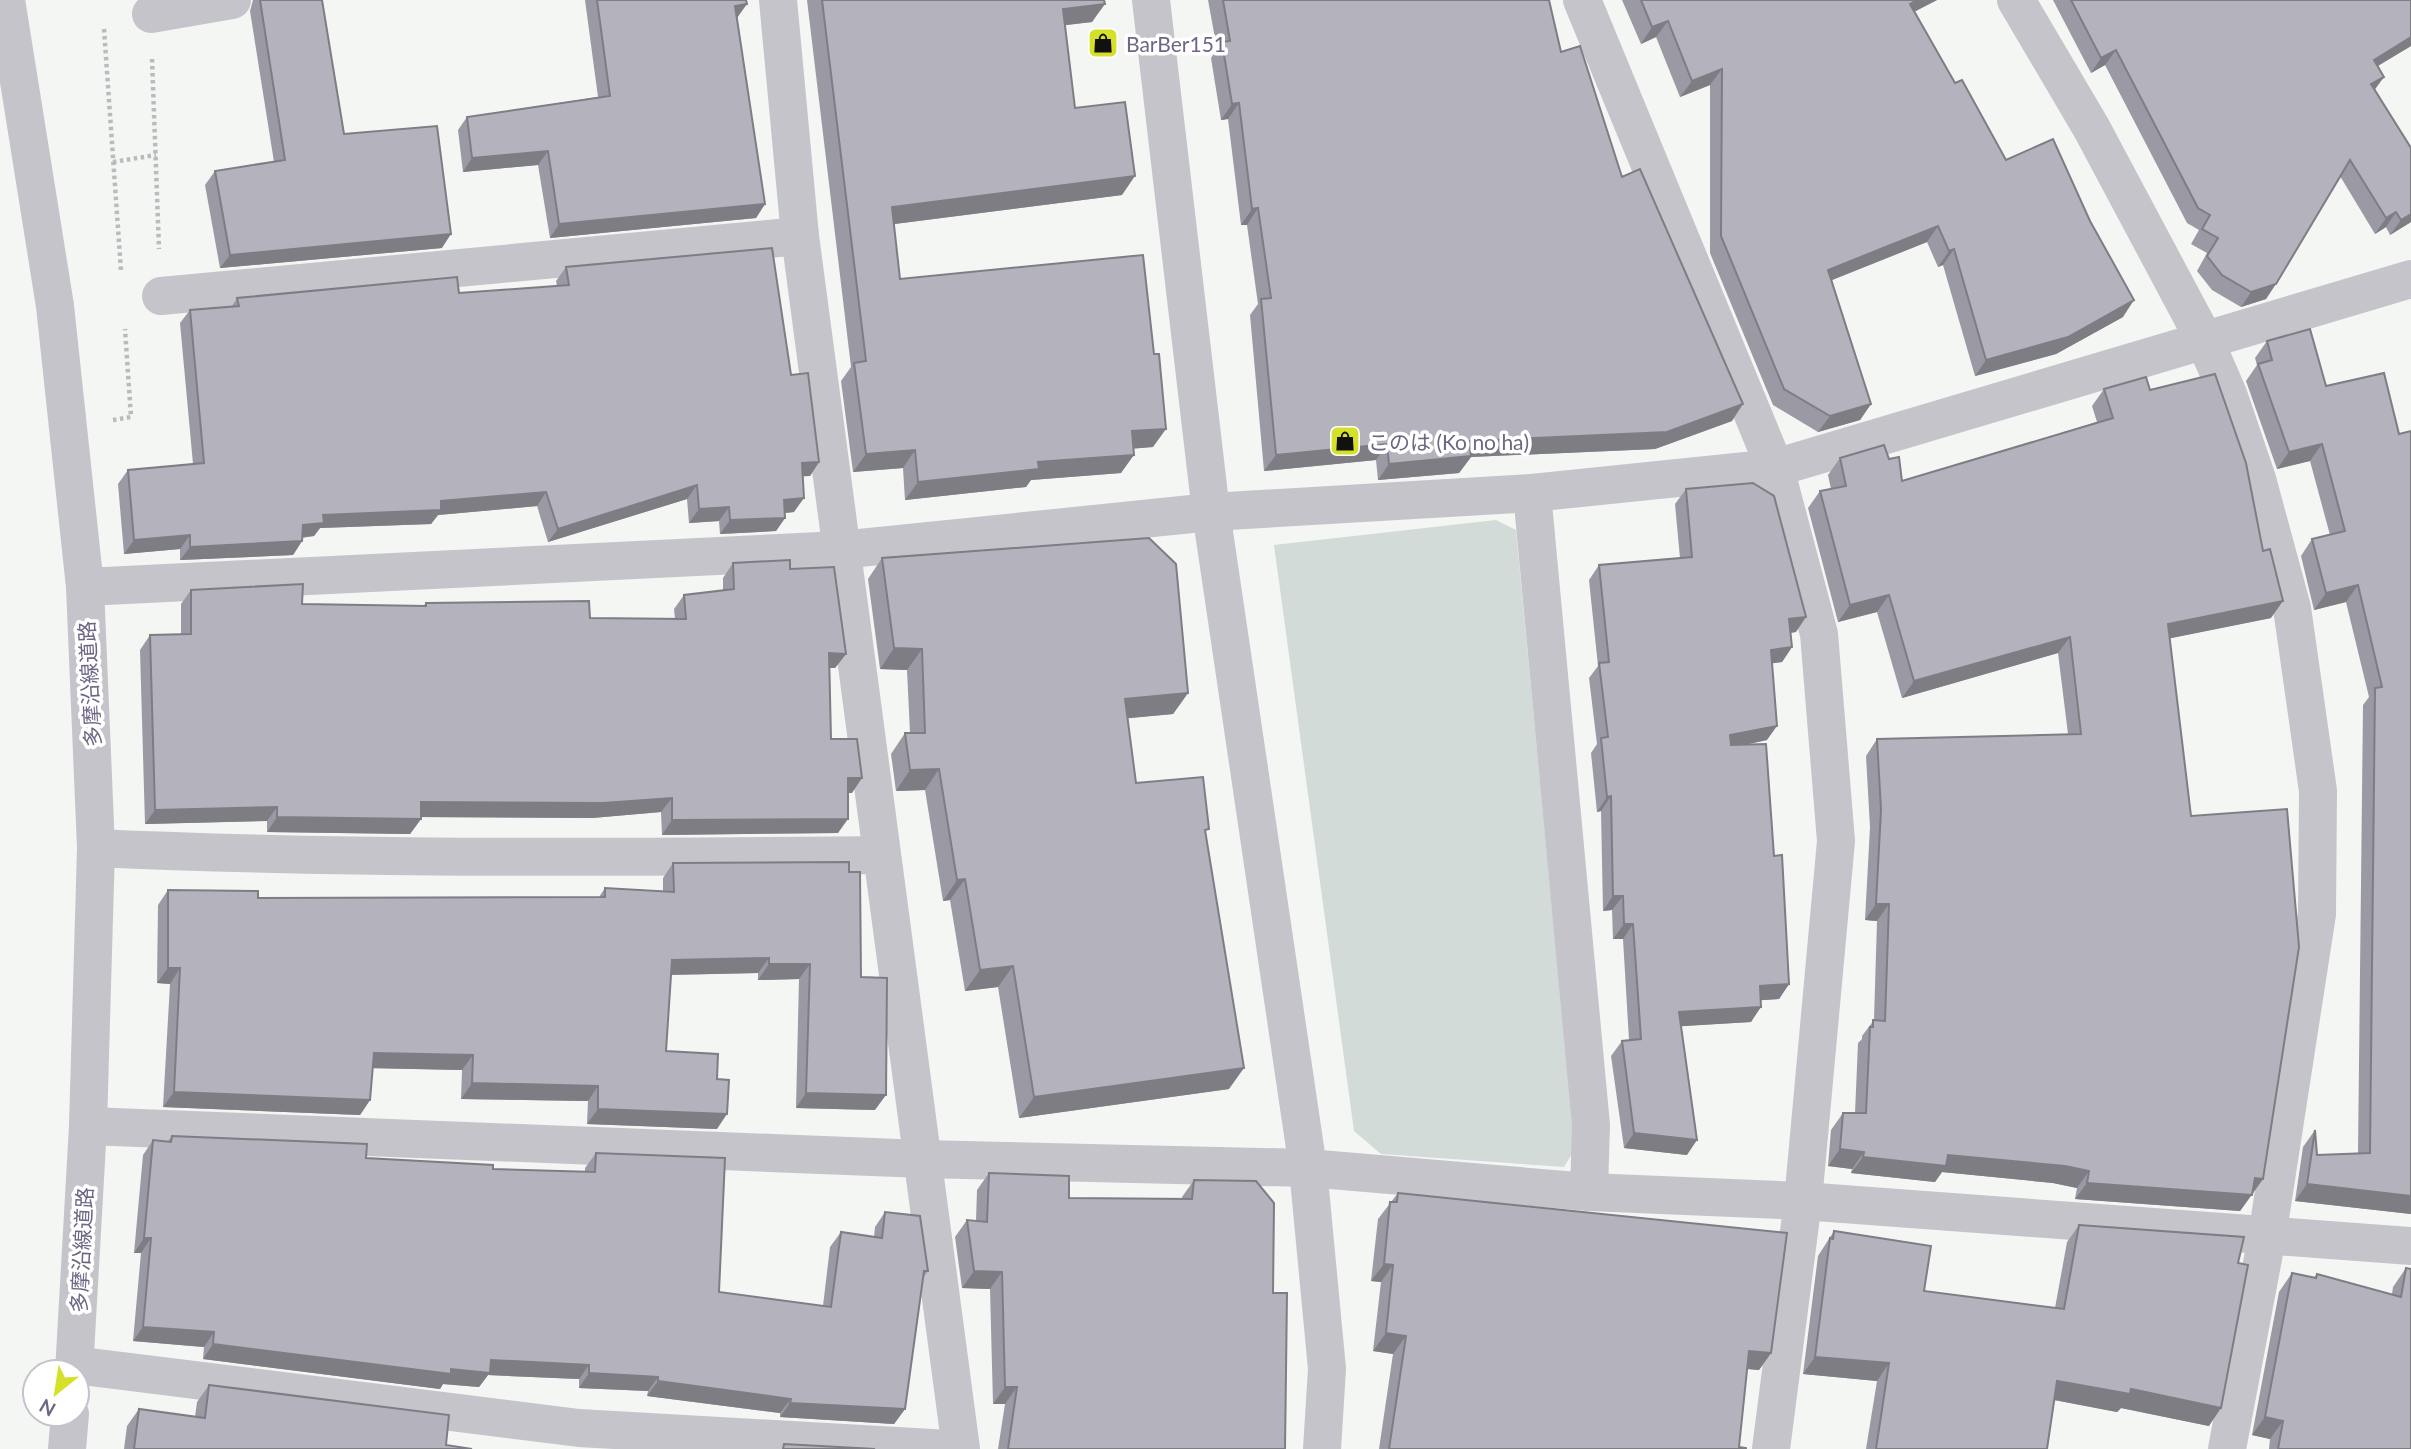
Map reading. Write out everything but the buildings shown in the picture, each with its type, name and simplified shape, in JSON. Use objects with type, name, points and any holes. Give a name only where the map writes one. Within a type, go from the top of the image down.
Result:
[{"type":"street","name":"多摩沿線道路","points":[[6,0],[55,306],[85,587],[96,848],[88,1126],[75,1358]]},
{"type":"street","points":[[151,14],[232,0]]},
{"type":"street","points":[[778,0],[800,236],[961,1449]]},
{"type":"street","points":[[1151,0],[1211,512],[1308,1168],[1326,1369],[1322,1449]]},
{"type":"street","points":[[1582,0],[1775,468],[1819,634],[1836,841],[1803,1201],[1771,1449]]},
{"type":"street","points":[[2016,0],[2092,129],[2205,341],[2257,478],[2292,608],[2318,791],[2317,914],[2267,1237],[2227,1449]]},
{"type":"street","points":[[161,296],[800,236]]},
{"type":"street","points":[[85,587],[840,550],[1211,512],[1532,493],[1775,468],[2411,279]]},
{"type":"street","points":[[1532,493],[1591,1125],[1590,1192]]},
{"type":"street","points":[[96,848],[247,855],[486,859],[881,855]]},
{"type":"street","points":[[88,1126],[923,1159],[1308,1168],[1590,1192],[1803,1201],[2411,1246]]},
{"type":"street","points":[[91,1370],[579,1428],[950,1449]]},
{"type":"street","points":[[67,1449],[69,1428]]},
{"type":"path","points":[[151,14],[161,296]]},
{"type":"path","points":[[104,22],[122,283]]},
{"type":"path","points":[[113,162],[156,155]]},
{"type":"path","points":[[67,428],[131,417],[124,323]]},
{"type":"shaded area","points":[[1496,520],[1516,530],[1575,1149],[1564,1167],[1381,1154],[1354,1131],[1274,545]]},
{"type":"place","name":"BarBer151","points":[[1103,43]]},
{"type":"place","name":"このは (Ko no ha)","points":[[1345,441]]}]
